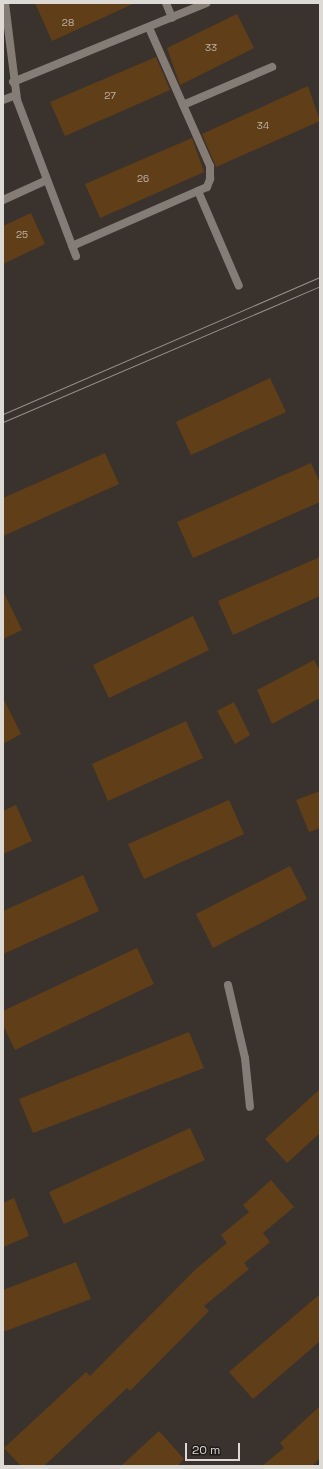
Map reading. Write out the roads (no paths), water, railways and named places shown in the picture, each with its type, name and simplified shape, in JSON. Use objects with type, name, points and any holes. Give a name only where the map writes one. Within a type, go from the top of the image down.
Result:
[{"type":"lane","points":[[5,3],[13,82],[16,95],[76,256]]},
{"type":"lane","points":[[166,3],[172,18]]},
{"type":"lane","points":[[13,82],[149,28],[207,3]]},
{"type":"lane","points":[[72,246],[207,187],[210,166],[149,28]]},
{"type":"lane","points":[[183,105],[272,67]]},
{"type":"lane","points":[[3,100],[16,95]]},
{"type":"lane","points":[[3,200],[47,180]]},
{"type":"lane","points":[[198,191],[239,286]]},
{"type":"lane","points":[[228,986],[245,1058],[250,1107]]},
{"type":"tram line","points":[[3,414],[320,277]]},
{"type":"tram line","points":[[3,422],[320,286]]}]
